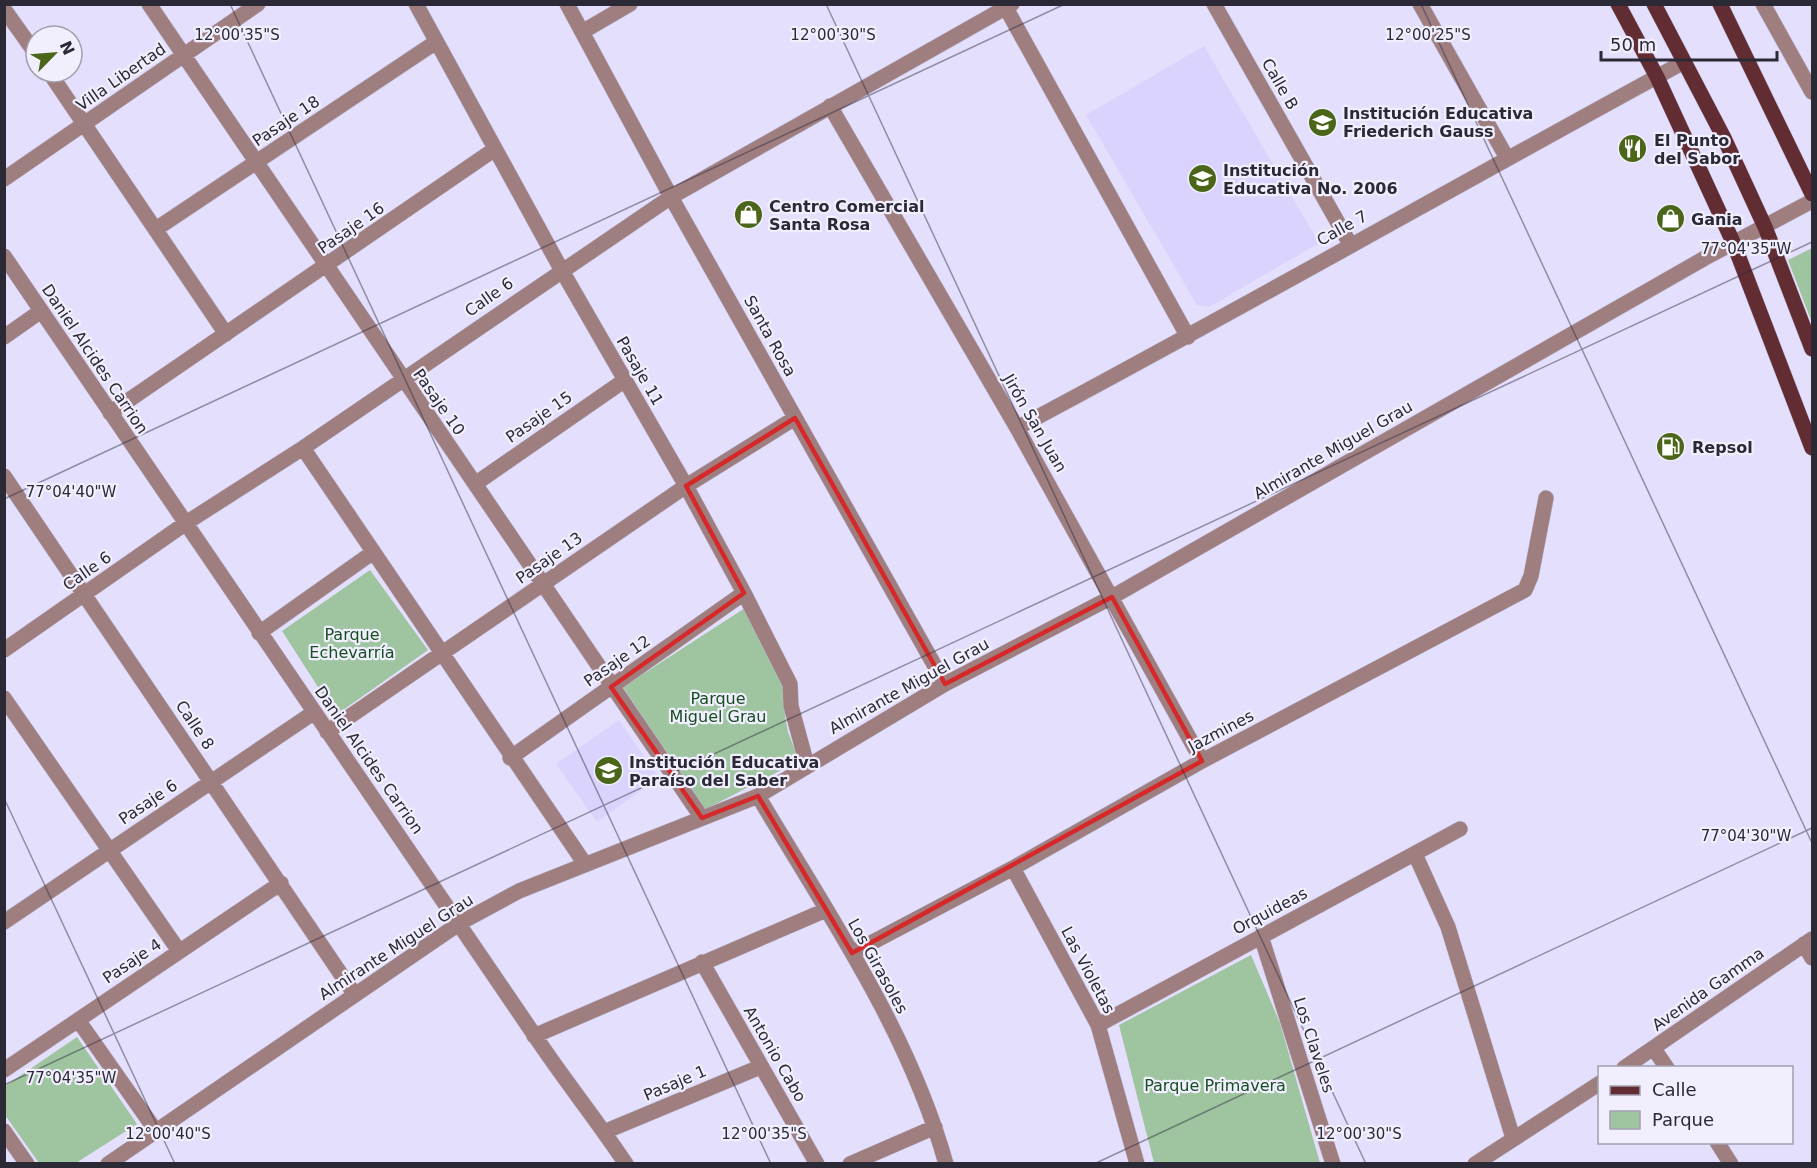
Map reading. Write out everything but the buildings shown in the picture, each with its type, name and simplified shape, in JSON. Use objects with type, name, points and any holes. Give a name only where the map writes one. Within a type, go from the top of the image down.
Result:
[{"type":"main road","points":[[1618,4],[1657,77],[1733,242],[1812,448]]},
{"type":"main road","points":[[1654,4],[1765,227],[1812,348]]},
{"type":"main road","points":[[1720,4],[1784,130],[1812,194]]},
{"type":"street","name":"Pasaje 10","points":[[149,4],[402,380],[702,818]]},
{"type":"street","name":"Villa Libertad","points":[[4,179],[258,4]]},
{"type":"street","name":"Pasaje 11","points":[[416,4],[561,269],[686,486],[744,593],[790,684],[791,706],[807,765]]},
{"type":"street","name":"Santa Rosa","points":[[567,4],[671,197],[945,684]]},
{"type":"street","points":[[582,32],[630,4]]},
{"type":"street","name":"Calle B","points":[[1214,4],[1350,244]]},
{"type":"street","points":[[1420,4],[1507,158]]},
{"type":"street","points":[[1763,4],[1812,92]]},
{"type":"street","points":[[1009,6],[1188,337]]},
{"type":"street","name":"Calle 6","points":[[4,650],[186,523],[303,448],[561,269],[671,197],[1009,6]]},
{"type":"street","points":[[4,9],[24,37]]},
{"type":"street","name":"Pasaje 18","points":[[156,229],[436,42]]},
{"type":"street","name":"Calle 7","points":[[1017,428],[1188,337],[1350,244],[1684,62]]},
{"type":"street","points":[[57,84],[226,334]]},
{"type":"street","name":"Jirón San Juan","points":[[830,106],[1017,428],[1202,761]]},
{"type":"street","name":"Pasaje 16","points":[[110,414],[495,149]]},
{"type":"street","name":"Almirante Miguel Grau","points":[[108,1164],[460,923],[519,891],[758,796],[945,684],[1112,597],[1733,242],[1812,201]]},
{"type":"street","name":"Daniel Alcides Carrion","points":[[4,256],[259,633],[460,923],[534,1036],[626,1164]]},
{"type":"street","points":[[4,337],[41,311]]},
{"type":"street","name":"Pasaje 15","points":[[475,484],[625,380]]},
{"type":"street","name":"Pasaje 13","points":[[327,732],[686,486],[795,418]]},
{"type":"street","points":[[303,448],[372,553],[444,654],[510,758],[585,864]]},
{"type":"street","name":"Calle 8","points":[[4,476],[212,780],[355,995]]},
{"type":"street","name":"Jazmines","points":[[852,953],[1013,868],[1202,761],[1525,590],[1532,576],[1546,498]]},
{"type":"street","points":[[259,633],[372,553]]},
{"type":"street","name":"Pasaje 12","points":[[510,758],[744,593]]},
{"type":"street","points":[[4,698],[179,951]]},
{"type":"street","name":"Pasaje 6","points":[[6,919],[314,713]]},
{"type":"street","name":"Los Girasoles","points":[[758,796],[852,953],[889,1023],[935,1126],[946,1164]]},
{"type":"street","name":"Orquideas","points":[[1098,1025],[1460,829]]},
{"type":"street","points":[[1415,854],[1448,927],[1513,1138]]},
{"type":"street","name":"Las Violetas","points":[[1013,868],[1098,1025],[1137,1164]]},
{"type":"street","name":"Pasaje 4","points":[[4,1070],[281,883]]},
{"type":"street","points":[[534,1036],[826,910]]},
{"type":"street","name":"Los Claveles","points":[[1261,936],[1333,1164]]},
{"type":"street","points":[[1808,941],[1812,958]]},
{"type":"street","name":"Avenida Gamma","points":[[1627,1066],[1808,941]]},
{"type":"street","name":"Antonio Cabo","points":[[702,962],[817,1164]]},
{"type":"street","points":[[78,1020],[156,1131]]},
{"type":"street","points":[[1654,1049],[1666,1066]]},
{"type":"street","name":"Pasaje 1","points":[[604,1132],[760,1067]]},
{"type":"street","points":[[1474,1164],[1598,1084]]},
{"type":"street","points":[[850,1164],[935,1126]]},
{"type":"street","points":[[4,1131],[27,1164]]},
{"type":"street","points":[[1718,1144],[1731,1164]]},
{"type":"highlighted area","points":[[795,418],[945,684],[1112,597],[1202,761],[852,953],[758,796],[702,818],[611,687],[744,593],[686,486]]},
{"type":"shaded area","name":"Institución Educativa No. 2006","points":[[1204,46],[1319,243],[1209,307],[1197,305],[1086,115]]},
{"type":"shaded area","name":"Institución Educativa Paraíso del Saber","points":[[619,720],[659,778],[597,822],[556,764]]},
{"type":"green space","points":[[1812,248],[1812,323],[1788,260]]},
{"type":"green space","name":"Parque Echevarría","points":[[370,570],[428,650],[336,715],[282,631]]},
{"type":"green space","name":"Parque Miguel Grau","points":[[745,608],[777,666],[786,697],[785,717],[788,732],[799,761],[704,810],[623,687]]},
{"type":"green space","name":"Parque Primavera","points":[[1251,955],[1280,1023],[1320,1163],[1154,1163],[1119,1025]]},
{"type":"green space","points":[[77,1037],[137,1124],[76,1163],[39,1163],[5,1115],[5,1086]]},
{"type":"place","name":"Institución Educativa Friederich Gauss","points":[[1322,122]]},
{"type":"place","name":"El Punto del Sabor","points":[[1633,149]]},
{"type":"place","name":"Institución Educativa No. 2006","points":[[1202,179]]},
{"type":"place","name":"Centro Comercial Santa Rosa","points":[[748,215]]},
{"type":"place","name":"Gania","points":[[1670,219]]},
{"type":"place","name":"Repsol","points":[[1671,447]]},
{"type":"place","name":"Institución Educativa Paraíso del Saber","points":[[608,771]]}]
